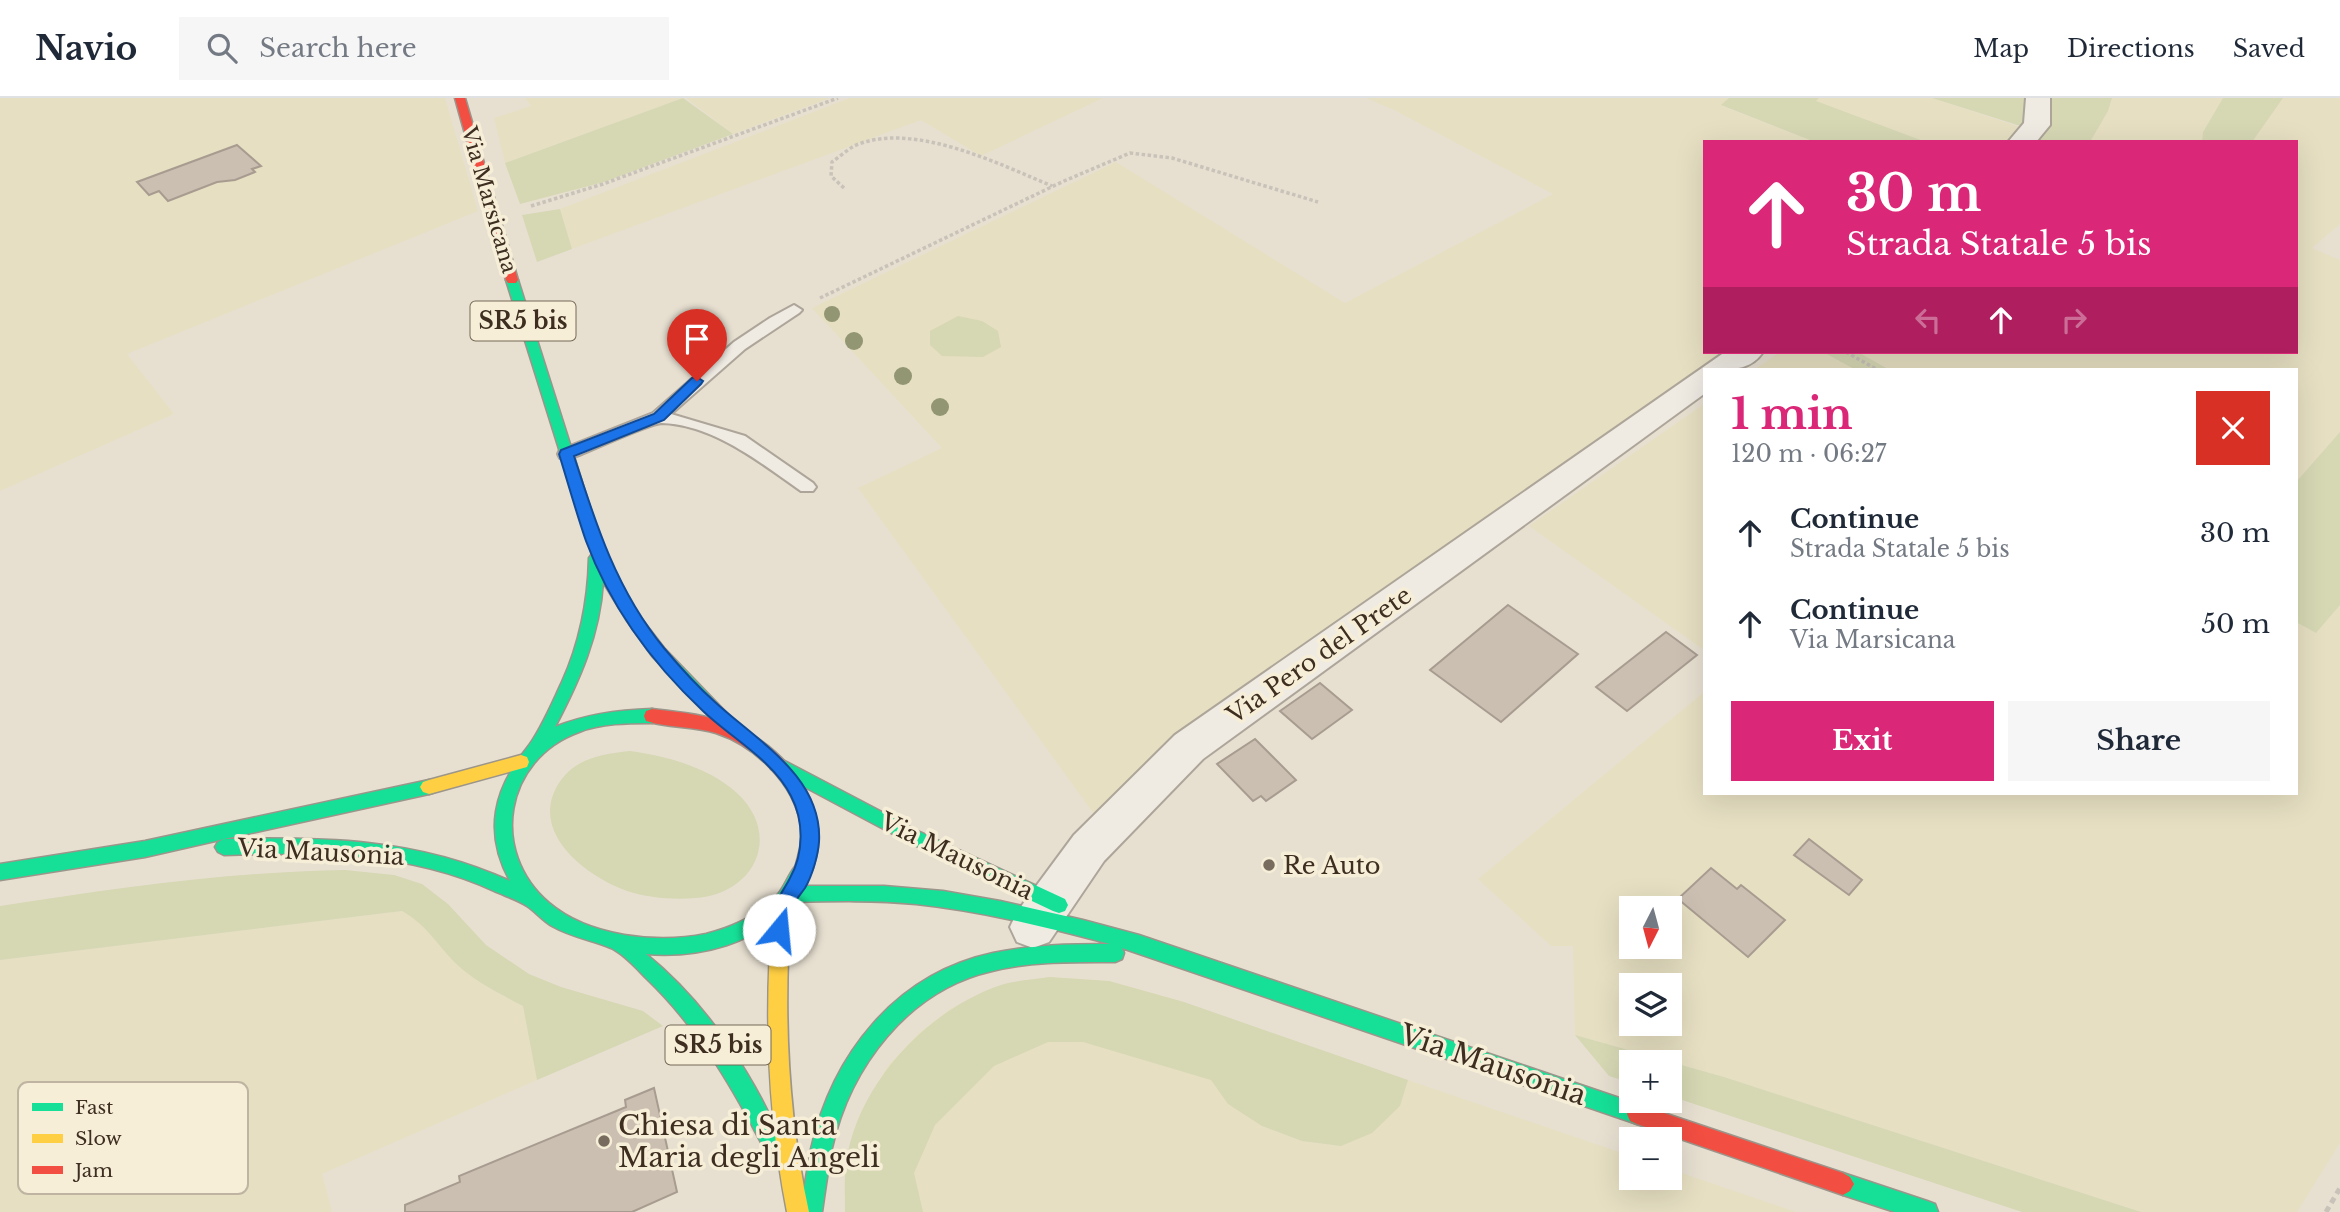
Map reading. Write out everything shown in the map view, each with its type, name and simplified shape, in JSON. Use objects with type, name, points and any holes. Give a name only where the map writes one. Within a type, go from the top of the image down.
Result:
[{"type":"main road","name":"Via Marsicana","points":[[460,98],[519,307],[594,542]]},
{"type":"main road","name":"SR5 bis","points":[[594,542],[620,597],[645,635],[708,706],[742,737]]},
{"type":"main road","name":"SR5 bis","points":[[535,748],[564,698],[591,629],[599,583],[594,542]]},
{"type":"main road","points":[[652,716],[702,722],[742,737],[777,764],[799,793],[810,828],[806,862],[792,894],[782,907],[751,930],[715,941],[672,946],[617,941],[571,926],[532,900],[508,865],[500,837],[504,796],[521,762],[535,748],[578,724],[621,717],[652,716]]},
{"type":"main road","name":"Via Mausonia","points":[[0,872],[145,849],[320,808],[439,785],[521,762]]},
{"type":"main road","name":"Via Mausonia","points":[[777,764],[1045,909],[1200,966],[1927,1212]]},
{"type":"main road","name":"Via Mausonia","points":[[145,849],[314,847],[389,852],[441,863],[482,876],[532,900]]},
{"type":"main road","name":"Via Mausonia","points":[[792,894],[913,896],[1045,909]]},
{"type":"main road","name":"SR5 bis","points":[[782,907],[777,1021],[788,1174],[797,1212]]},
{"type":"main road","name":"SR5 bis","points":[[617,941],[658,975],[713,1038],[740,1079],[788,1174]]},
{"type":"main road","points":[[811,1212],[827,1130],[838,1096],[859,1054],[877,1030],[903,1005],[926,989],[970,968],[1027,953],[1110,953],[1200,966]]},
{"type":"street","points":[[2023,140],[2036,125],[2038,98]]},
{"type":"street","points":[[1721,368],[1744,354]]},
{"type":"street","name":"Via Pero del Prete","points":[[970,968],[1021,940],[1090,848],[1189,747],[1703,380]]},
{"type":"lane","points":[[566,454],[659,417],[715,363],[760,328],[794,310]]},
{"type":"lane","points":[[659,417],[692,424],[739,440],[807,487]]},
{"type":"path","points":[[493,215],[603,184],[838,98]]},
{"type":"path","points":[[844,188],[831,176],[832,162],[841,153],[882,138],[920,140],[957,150],[1053,186]]},
{"type":"path","points":[[794,310],[1053,186],[1130,153],[1172,158],[1318,202]]},
{"type":"path","points":[[1850,354],[1874,368]]},
{"type":"path","points":[[2326,1212],[2340,1188]]},
{"type":"shaded area","points":[[0,98],[445,98],[478,211],[127,354],[174,414],[0,491]]},
{"type":"shaded area","points":[[525,98],[683,98],[505,163],[494,118],[531,106]]},
{"type":"shaded area","points":[[686,98],[830,98],[733,134]]},
{"type":"shaded area","points":[[850,98],[1103,98],[981,156],[921,120],[572,249],[560,209]]},
{"type":"shaded area","points":[[1366,98],[1729,98],[1722,106],[1810,140],[1703,140],[1703,354],[1744,354],[1722,368],[1703,368],[1703,381],[1506,512],[1099,821],[858,488],[942,448],[812,308],[1116,162],[1345,303],[1553,194],[1394,110]]},
{"type":"shaded area","points":[[1819,98],[1932,98],[2026,129],[2016,140],[1921,140],[1815,101]]},
{"type":"shaded area","points":[[2112,98],[2223,98],[2203,132],[2202,140],[2091,140],[2108,111]]},
{"type":"shaded area","points":[[2283,98],[2340,98],[2340,224],[2312,248],[2340,260],[2340,432],[2298,480],[2298,368],[1886,368],[1862,354],[2298,354],[2298,140],[2253,140]]},
{"type":"shaded area","points":[[1777,354],[1827,354],[1852,368],[1756,368]]},
{"type":"shaded area","points":[[1703,405],[1703,649],[1529,526]]},
{"type":"shaded area","points":[[2340,605],[2340,1143],[2297,1212],[2141,1212],[1682,1065],[1682,1050],[1628,1050],[1575,1035],[1573,946],[1551,946],[1478,879],[1703,693],[1703,795],[2298,795],[2298,623],[2316,633]]},
{"type":"shaded area","points":[[403,911],[416,919],[460,967],[490,989],[523,1006],[537,1080],[322,1174],[332,1212],[0,1212],[0,960]]},
{"type":"shaded area","points":[[1049,977],[1109,981],[1184,1002],[1262,1126],[1302,1141],[1341,1146],[1400,1106],[1408,1080],[1619,1152],[1619,1190],[1682,1190],[1682,1173],[1796,1212],[845,1212],[846,1162],[860,1115],[887,1067],[919,1033],[950,1009],[1001,985]]},
{"type":"green space","points":[[683,98],[733,134],[604,182],[520,204],[505,163]]},
{"type":"green space","points":[[1729,98],[1819,98],[1816,101],[1921,140],[1810,140],[1721,105]]},
{"type":"green space","points":[[1932,98],[2112,98],[2108,111],[2091,140],[2029,140],[2036,131]]},
{"type":"green space","points":[[2223,98],[2283,98],[2253,140],[2202,140],[2203,132]]},
{"type":"green space","points":[[560,209],[572,249],[537,262],[522,215]]},
{"type":"green space","points":[[958,316],[982,321],[998,331],[1001,347],[983,357],[942,356],[930,345],[930,331]]},
{"type":"green space","points":[[1827,354],[1862,354],[1886,368],[1852,368]]},
{"type":"green space","points":[[2340,432],[2340,605],[2316,633],[2298,623],[2298,480]]},
{"type":"green space","points":[[630,751],[687,764],[713,776],[737,793],[751,810],[758,827],[760,844],[756,860],[747,874],[733,886],[716,894],[696,898],[670,899],[644,895],[627,891],[595,875],[567,851],[557,837],[551,821],[551,804],[557,786],[579,764],[608,754]]},
{"type":"green space","points":[[345,870],[394,875],[422,884],[448,904],[486,945],[529,974],[561,987],[643,1011],[663,1026],[537,1080],[523,1006],[469,974],[454,962],[427,930],[402,911],[0,960],[0,906],[129,887],[215,878]]},
{"type":"green space","points":[[1049,977],[1109,981],[1184,1002],[1408,1080],[1400,1106],[1372,1133],[1341,1146],[1302,1141],[1262,1126],[1228,1104],[1211,1080],[1083,1042],[1048,1042],[994,1066],[935,1125],[914,1173],[923,1212],[845,1212],[845,1170],[853,1135],[864,1106],[880,1079],[900,1054],[947,1012],[974,996],[1007,983]]},
{"type":"green space","points":[[1575,1035],[1628,1050],[1619,1050],[1619,1079],[1609,1076]]},
{"type":"green space","points":[[1682,1065],[2141,1212],[2022,1212],[1682,1100]]},
{"type":"building","points":[[237,145],[261,166],[252,169],[255,172],[235,180],[217,182],[168,201],[159,191],[149,195],[137,182]]},
{"type":"building","points":[[1508,605],[1578,654],[1501,722],[1430,670]]},
{"type":"building","points":[[1666,632],[1697,655],[1627,711],[1596,687]]},
{"type":"building","points":[[1320,683],[1352,710],[1312,739],[1280,711]]},
{"type":"building","points":[[1255,739],[1296,780],[1266,801],[1261,796],[1253,801],[1217,764]]},
{"type":"building","points":[[1809,839],[1862,880],[1849,895],[1794,855]]},
{"type":"building","points":[[1711,868],[1737,889],[1741,885],[1785,920],[1748,957],[1682,902],[1681,896]]},
{"type":"building","name":"Chiesa di Santa Maria degli Angeli","points":[[654,1088],[677,1192],[632,1212],[405,1212],[405,1205],[460,1182],[459,1176],[626,1107],[625,1100]]},
{"type":"traffic: fast","points":[[512,280],[588,523],[610,580],[632,617],[658,652],[735,730]]},
{"type":"traffic: fast","points":[[536,747],[571,680],[588,633],[596,584],[596,558]]},
{"type":"traffic: fast","points":[[652,716],[612,718],[561,732],[530,755],[515,775],[503,820],[504,843],[511,866],[523,888],[540,907],[568,926],[611,940],[654,946],[696,944],[739,932],[765,917],[787,897],[804,868]]},
{"type":"traffic: fast","points":[[777,764],[914,837],[1059,905]]},
{"type":"traffic: fast","points":[[0,872],[145,849],[429,787]]},
{"type":"traffic: fast","points":[[224,847],[307,846],[416,856],[455,867],[532,900]]},
{"type":"traffic: fast","points":[[792,894],[869,893],[943,899],[1000,909],[1083,929],[1139,944],[1637,1114]]},
{"type":"traffic: fast","points":[[617,941],[670,989],[711,1038],[729,1064],[778,1155]]},
{"type":"traffic: fast","points":[[811,1212],[822,1147],[840,1091],[866,1045],[900,1008],[941,981],[991,962],[1048,953],[1115,953]]},
{"type":"traffic: fast","points":[[1843,1184],[1927,1212]]},
{"type":"traffic: slow","points":[[429,787],[521,762]]},
{"type":"traffic: slow","points":[[782,907],[777,984],[778,1060],[784,1136],[798,1212]]},
{"type":"traffic: jam","points":[[460,98],[512,280]]},
{"type":"traffic: jam","points":[[652,716],[722,728],[750,742],[767,755],[782,770],[805,807],[810,827],[810,848],[804,868]]},
{"type":"traffic: jam","points":[[1637,1114],[1843,1184]]},
{"type":"place","name":"Re Auto","points":[[1269,865]]},
{"type":"place","name":"Chiesa di Santa Maria degli Angeli","points":[[604,1141]]},
{"type":"route","points":[[697,381],[659,417],[566,454],[594,542],[620,597],[638,625],[659,653],[708,706],[777,764],[799,793],[810,828],[810,845],[800,880],[782,907],[779,930]]}]
